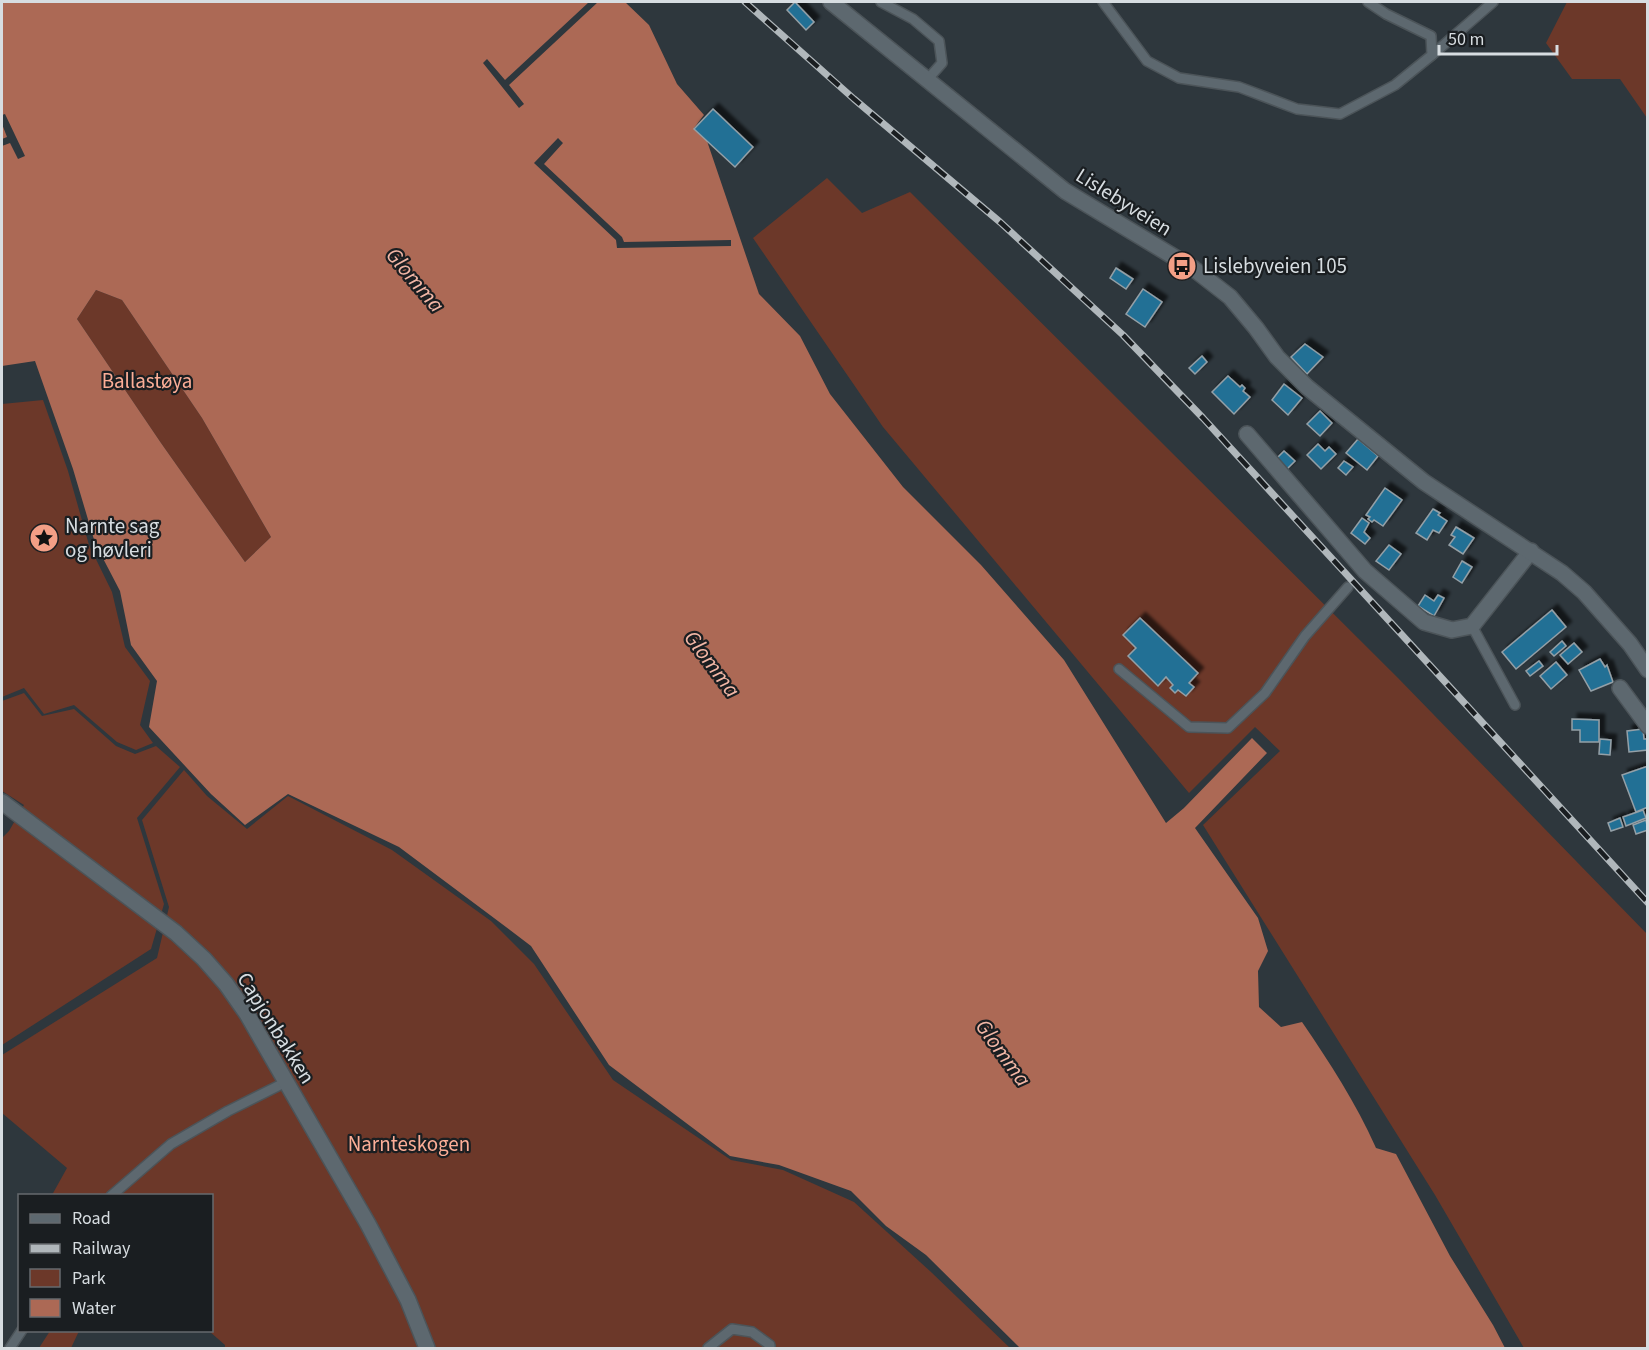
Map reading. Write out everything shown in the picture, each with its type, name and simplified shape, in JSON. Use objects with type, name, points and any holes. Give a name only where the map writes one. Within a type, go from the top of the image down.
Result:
[{"type":"street","name":"Lislebyveien","points":[[831,2],[1065,191],[1194,269],[1230,297],[1276,357],[1307,387],[1424,482],[1531,551],[1584,592],[1630,644],[1647,670]]},
{"type":"street","points":[[1247,434],[1362,574],[1424,622],[1452,630],[1472,626],[1531,551]]},
{"type":"street","points":[[1620,688],[1647,726]]},
{"type":"street","name":"Capjonbakken","points":[[2,802],[176,933],[204,958],[226,984],[247,1014],[368,1224],[403,1290],[427,1348]]},
{"type":"lane","points":[[881,2],[913,19],[939,41],[942,63],[927,80]]},
{"type":"lane","points":[[1103,2],[1147,61],[1179,78],[1239,87],[1298,109],[1340,114],[1395,85],[1493,2]]},
{"type":"lane","points":[[1368,2],[1386,14],[1431,36],[1432,55]]},
{"type":"lane","points":[[1119,669],[1190,727],[1228,728],[1265,693],[1305,636],[1348,587]]},
{"type":"lane","points":[[1472,626],[1515,705]]},
{"type":"lane","points":[[113,1194],[171,1144],[228,1111],[286,1082]]},
{"type":"lane","points":[[708,1348],[732,1329],[752,1332],[770,1345],[770,1348]]},
{"type":"lane","points":[[10,1348],[20,1332]]},
{"type":"green space","points":[[1567,2],[1647,2],[1647,118],[1620,79],[1572,79],[1546,43]]},
{"type":"green space","points":[[827,178],[862,213],[910,192],[1398,678],[1647,934],[1647,1348],[1524,1348],[1435,1195],[1203,825],[1280,751],[1255,727],[1189,793],[883,427],[753,238]]},
{"type":"green space","name":"Ballastøya","points":[[96,290],[122,300],[202,418],[271,537],[245,562],[77,319]]},
{"type":"green space","points":[[43,400],[68,471],[89,545],[112,592],[125,647],[150,681],[140,725],[153,743],[136,750],[117,742],[74,705],[44,714],[24,688],[2,697],[2,404]]},
{"type":"green space","points":[[24,693],[42,716],[74,709],[116,746],[135,754],[156,746],[180,767],[137,818],[164,904],[151,949],[2,1045],[2,838],[9,831],[24,805],[2,791],[2,701]]},
{"type":"green space","name":"Narnteskogen","points":[[184,770],[207,796],[247,829],[288,796],[392,850],[491,921],[534,964],[613,1080],[731,1160],[783,1170],[854,1202],[1010,1348],[225,1348],[225,1345],[210,1332],[213,1332],[213,1194],[53,1194],[67,1168],[2,1113],[2,1055],[157,958],[169,907],[142,820]]},
{"type":"green space","points":[[49,1332],[79,1332],[71,1348],[39,1348]]},
{"type":"water","name":"Glomma","points":[[2,2],[625,2],[649,25],[677,84],[704,115],[694,128],[707,141],[759,294],[800,336],[830,394],[903,487],[981,565],[1064,660],[1166,823],[1184,808],[1252,738],[1267,753],[1195,828],[1258,918],[1268,951],[1258,971],[1259,1007],[1281,1027],[1302,1022],[1342,1084],[1376,1148],[1396,1154],[1450,1256],[1505,1348],[1020,1348],[926,1255],[886,1226],[851,1191],[779,1165],[730,1156],[609,1065],[531,946],[399,847],[288,794],[245,825],[211,794],[149,727],[157,681],[131,645],[120,591],[95,543],[73,469],[35,361],[2,366]],"holes":[[[96,290],[122,300],[202,418],[271,537],[245,562],[77,319]]]},
{"type":"pier","points":[[589,2],[598,2],[509,85],[524,104],[519,108],[483,63],[487,59],[505,80]]},
{"type":"pier","points":[[5,114],[25,156],[18,159],[10,143],[2,146],[2,139],[7,137],[2,124],[2,115]]},
{"type":"pier","points":[[558,138],[563,143],[544,164],[622,237],[624,242],[731,240],[731,246],[617,248],[616,240],[534,163]]},
{"type":"building","points":[[795,2],[814,22],[806,30],[787,10]]},
{"type":"building","points":[[713,109],[753,147],[735,167],[694,129]]},
{"type":"building","points":[[1116,268],[1133,279],[1126,289],[1110,278]]},
{"type":"building","points":[[1143,289],[1162,302],[1145,327],[1126,314]]},
{"type":"building","points":[[1305,344],[1323,357],[1307,374],[1291,357]]},
{"type":"building","points":[[1202,356],[1207,362],[1195,374],[1189,368]]},
{"type":"building","points":[[1228,376],[1240,387],[1242,385],[1245,388],[1243,391],[1250,397],[1234,414],[1212,392]]},
{"type":"building","points":[[1284,384],[1302,398],[1288,415],[1272,400]]},
{"type":"building","points":[[1320,411],[1332,423],[1320,436],[1307,424]]},
{"type":"building","points":[[1358,439],[1378,456],[1367,470],[1346,453]]},
{"type":"building","points":[[1318,444],[1325,451],[1329,447],[1336,454],[1321,469],[1307,455]]},
{"type":"building","points":[[1284,451],[1295,461],[1285,471],[1274,461]]},
{"type":"building","points":[[1344,461],[1353,467],[1346,475],[1338,468]]},
{"type":"building","points":[[1385,488],[1402,500],[1383,526],[1374,520],[1372,522],[1366,515]]},
{"type":"building","points":[[1433,509],[1447,521],[1439,533],[1433,530],[1427,540],[1416,533]]},
{"type":"building","points":[[1362,518],[1369,523],[1364,532],[1370,538],[1365,544],[1351,533]]},
{"type":"building","points":[[1456,527],[1474,538],[1463,554],[1449,545],[1455,537],[1451,535]]},
{"type":"building","points":[[1389,545],[1401,554],[1389,570],[1376,561]]},
{"type":"building","points":[[1462,561],[1472,567],[1462,583],[1453,577]]},
{"type":"building","points":[[1425,595],[1434,601],[1438,595],[1444,598],[1434,616],[1418,606]]},
{"type":"building","points":[[1552,610],[1566,627],[1516,669],[1502,652]]},
{"type":"building","points":[[1140,618],[1198,673],[1189,683],[1194,687],[1186,696],[1178,690],[1175,693],[1170,688],[1173,685],[1166,677],[1158,686],[1128,656],[1136,648],[1123,635]]},
{"type":"building","points":[[1562,641],[1566,646],[1554,656],[1550,652]]},
{"type":"building","points":[[1574,643],[1582,652],[1568,664],[1560,655]]},
{"type":"building","points":[[1600,659],[1605,667],[1607,665],[1613,682],[1591,691],[1579,670]]},
{"type":"building","points":[[1539,661],[1543,666],[1530,676],[1526,671]]},
{"type":"building","points":[[1556,662],[1567,675],[1551,689],[1540,676]]},
{"type":"building","points":[[1572,719],[1599,720],[1599,742],[1580,742],[1580,730],[1572,730]]},
{"type":"building","points":[[1643,729],[1644,739],[1648,739],[1648,750],[1629,752],[1627,731]]},
{"type":"building","points":[[1600,739],[1611,740],[1610,755],[1599,754]]},
{"type":"building","points":[[1648,766],[1648,807],[1636,812],[1622,775]]},
{"type":"building","points":[[1643,810],[1646,818],[1626,826],[1623,817]]},
{"type":"building","points":[[1620,818],[1623,827],[1611,831],[1608,823]]},
{"type":"building","points":[[1646,820],[1648,830],[1636,834],[1633,825]]},
{"type":"railway","points":[[745,2],[854,99],[1000,222],[1123,335],[1203,418],[1648,903]]},
{"type":"place","name":"Lislebyveien 105","points":[[1182,266]]},
{"type":"place","name":"Narnte sag og høvleri","points":[[44,538]]}]
